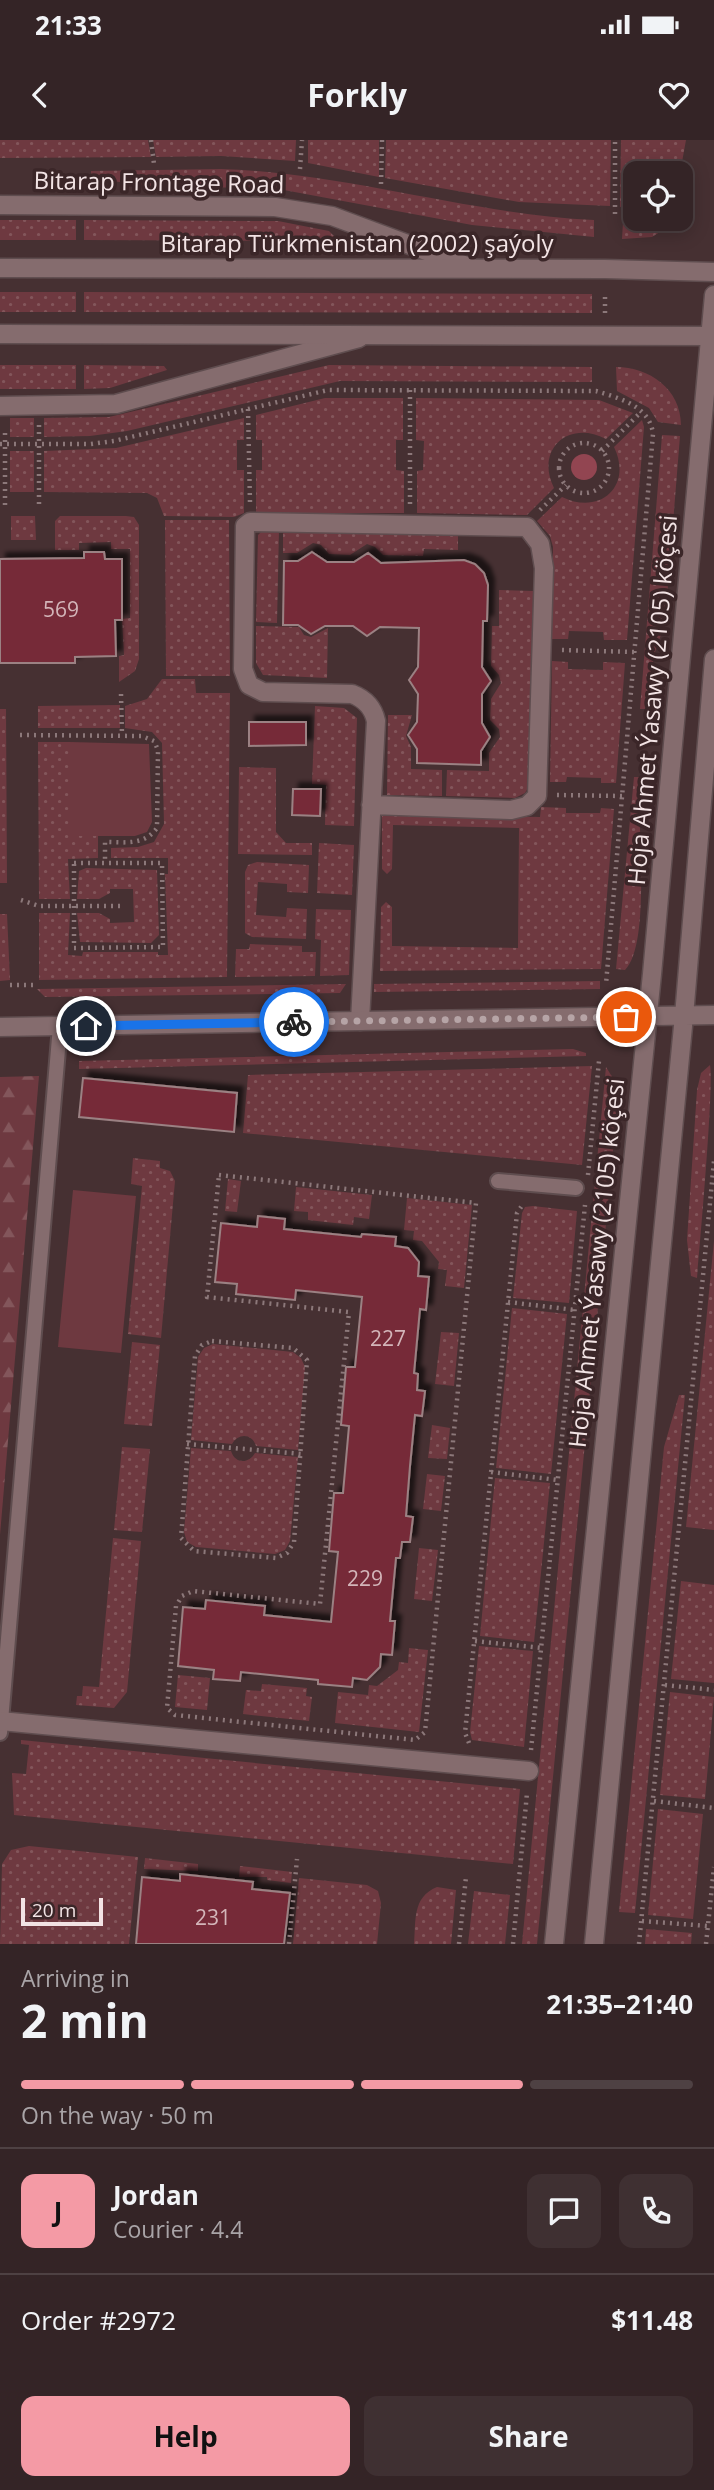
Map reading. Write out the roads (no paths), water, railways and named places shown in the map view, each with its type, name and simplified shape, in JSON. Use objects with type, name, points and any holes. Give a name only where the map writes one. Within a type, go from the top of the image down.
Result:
[{"type":"main road","name":"Bitarap Frontage Road","points":[[0,205],[275,207],[332,216],[475,269]]},
{"type":"main road","name":"Bitarap Türkmenistan (2002) şaýoly","points":[[0,268],[714,272]]},
{"type":"main road","name":"Hoja Ahmet Ýasawy (2105) köçesi","points":[[554,1944],[648,1016],[714,295]]},
{"type":"main road","points":[[0,334],[712,335]]},
{"type":"main road","points":[[3,412],[116,404],[371,334]]},
{"type":"main road","points":[[360,1021],[371,805],[376,721],[368,704],[352,694],[262,692],[248,685],[244,678],[244,528],[250,522],[525,527],[535,534],[544,555],[539,789],[532,802],[522,809],[371,805]]},
{"type":"main road","points":[[594,1944],[684,1016],[714,659]]},
{"type":"main road","points":[[0,1027],[714,1015]]},
{"type":"main road","points":[[0,1721],[529,1771]]},
{"type":"lane","points":[[0,1733],[60,1026]]},
{"type":"lane","points":[[498,1181],[583,1191]]}]
